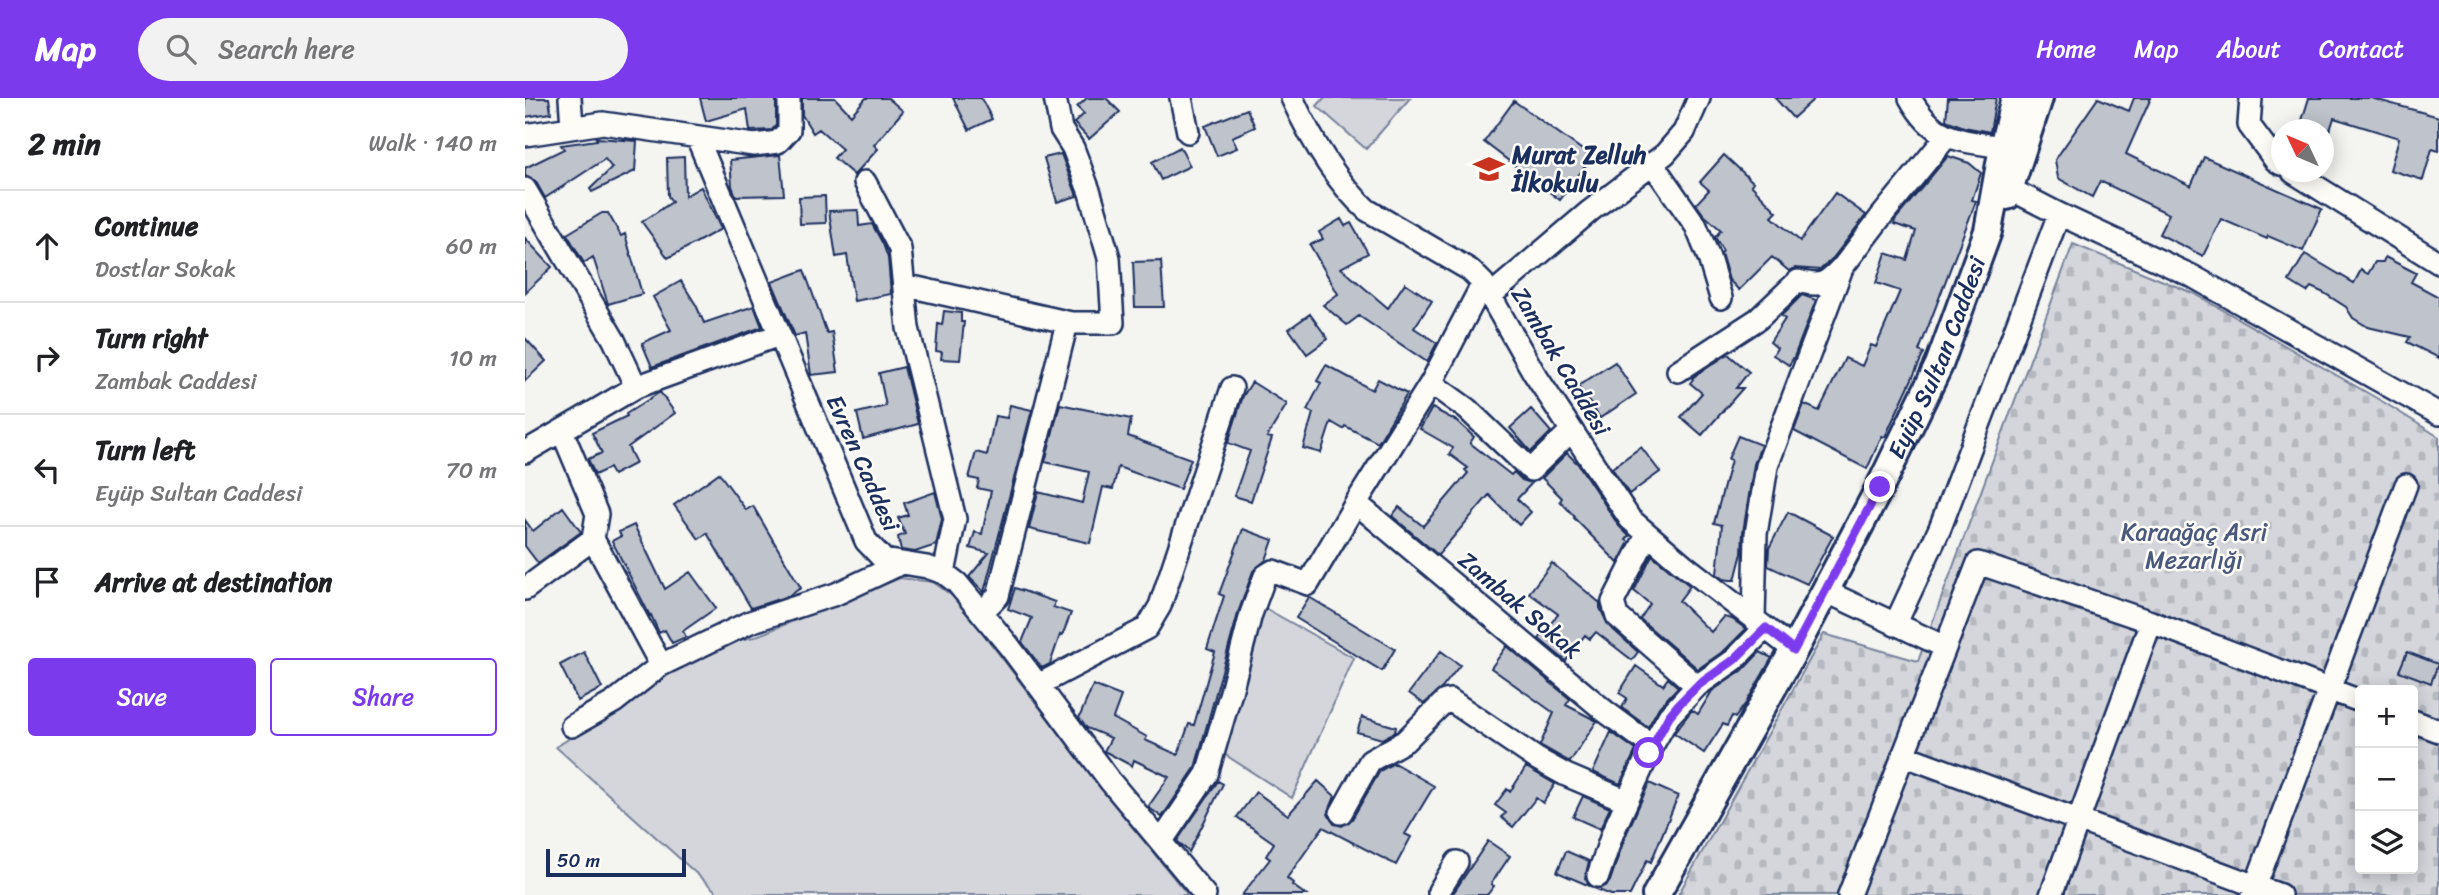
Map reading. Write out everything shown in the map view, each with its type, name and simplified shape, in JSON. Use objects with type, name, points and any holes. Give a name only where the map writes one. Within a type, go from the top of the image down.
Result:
[{"type":"main road","name":"Eyüp Sultan Caddesi","points":[[1656,895],[1794,650],[1880,487],[1939,365],[1988,231],[2015,98]]},
{"type":"main road","points":[[1988,231],[2010,189],[2039,98]]},
{"type":"street","points":[[570,98],[572,127]]},
{"type":"street","points":[[525,135],[603,123],[754,145],[778,142],[789,130],[789,98]]},
{"type":"street","points":[[904,285],[1071,323],[1113,323],[1109,258],[1090,193],[1073,148],[1061,129],[1055,98]]},
{"type":"street","points":[[1181,98],[1188,132]]},
{"type":"street","name":"Zambak Caddesi","points":[[1291,98],[1313,138],[1354,198],[1367,210],[1470,270],[1486,290],[1534,373],[1621,507],[1647,535],[1794,650]]},
{"type":"street","points":[[1161,842],[1207,774],[1251,614],[1265,576],[1273,571],[1308,584],[1486,290],[1665,154],[1684,132],[1699,98]]},
{"type":"street","points":[[1910,98],[1924,121],[1947,136],[2003,147]]},
{"type":"street","points":[[1924,98],[1924,121]]},
{"type":"street","points":[[2251,98],[2249,125],[2271,154]]},
{"type":"street","points":[[1678,371],[1751,324],[1798,281],[1817,286],[1830,280],[1947,136]]},
{"type":"street","name":"Evren Caddesi","points":[[697,137],[866,541],[884,560],[927,567],[944,573]]},
{"type":"street","points":[[1652,163],[1696,226],[1721,298]]},
{"type":"street","points":[[2309,182],[2439,263]]},
{"type":"street","points":[[865,183],[900,249],[908,328],[955,519],[944,573],[957,583],[982,612],[1110,781],[1205,895]]},
{"type":"street","points":[[525,189],[614,340],[636,387]]},
{"type":"street","points":[[2010,189],[2192,276],[2439,414]]},
{"type":"street","points":[[1895,625],[1941,528],[2059,214]]},
{"type":"street","points":[[1598,876],[1627,802],[1652,746],[1669,716],[1697,686],[1734,660],[1760,624],[1756,534],[1767,466],[1842,268]]},
{"type":"street","points":[[982,612],[998,596],[1067,323],[1071,323]]},
{"type":"street","points":[[525,453],[636,387],[779,335]]},
{"type":"street","points":[[1431,383],[1467,409],[1531,470],[1571,431]]},
{"type":"street","points":[[1038,685],[1147,628],[1160,606],[1232,388]]},
{"type":"street","points":[[562,430],[597,514],[593,539],[661,665]]},
{"type":"street","points":[[2253,890],[2406,485]]},
{"type":"street","name":"Zambak Sokak","points":[[1356,503],[1606,712],[1652,746]]},
{"type":"street","points":[[1647,535],[1613,602],[1617,616],[1697,686]]},
{"type":"street","points":[[525,589],[593,539]]},
{"type":"street","points":[[1849,895],[1978,563],[2151,622],[2355,699]]},
{"type":"street","points":[[572,726],[614,702],[661,665],[750,622],[836,594],[900,564]]},
{"type":"street","points":[[1825,591],[1945,647]]},
{"type":"street","points":[[2051,895],[2151,622]]},
{"type":"street","points":[[1341,813],[1370,761],[1405,741],[1445,701],[1450,700],[1537,759],[1627,802]]},
{"type":"street","points":[[2418,723],[2439,731]]},
{"type":"street","points":[[1903,755],[2078,820],[2253,890],[2280,895]]},
{"type":"street","points":[[1439,895],[1457,862]]},
{"type":"green space","points":[[1324,98],[1410,98],[1366,149],[1317,106]]},
{"type":"green space","name":"Karaağaç Asri Mezarlığı","points":[[2073,244],[2195,294],[2439,437],[2439,895],[1678,895],[1824,634],[1918,661]]},
{"type":"green space","points":[[900,578],[933,582],[958,600],[1103,791],[1188,895],[720,895],[556,747],[646,690],[673,668],[735,641],[754,637]]},
{"type":"green space","points":[[1263,607],[1354,658],[1292,798],[1221,752]]},
{"type":"building","points":[[525,98],[549,98],[551,113],[525,117]]},
{"type":"building","points":[[700,98],[776,98],[776,125],[772,130],[750,131],[747,109],[706,121]]},
{"type":"building","points":[[802,98],[835,98],[851,115],[866,98],[888,98],[903,111],[874,145],[878,149],[854,175],[834,158],[842,149],[819,129],[813,133],[802,115]]},
{"type":"building","points":[[953,98],[981,98],[992,119],[969,130]]},
{"type":"building","points":[[1087,98],[1106,98],[1120,112],[1089,139],[1074,123],[1084,114],[1077,107]]},
{"type":"building","points":[[1775,98],[1815,98],[1793,118]]},
{"type":"building","points":[[1948,98],[1996,98],[1990,132],[1946,120]]},
{"type":"building","points":[[2098,98],[2129,111],[2134,98],[2151,98],[2126,154],[2191,186],[2204,157],[2322,209],[2303,251],[2221,219],[2203,256],[2159,234],[2169,214],[2100,181],[2092,197],[2058,178],[2055,160]]},
{"type":"building","points":[[2309,98],[2371,98],[2439,117],[2439,151],[2432,149],[2423,180],[2390,170],[2399,138],[2334,118],[2302,119]]},
{"type":"building","points":[[1514,101],[1592,157],[1560,200],[1484,142]]},
{"type":"building","points":[[1247,109],[1255,127],[1232,137],[1237,148],[1217,156],[1205,126]]},
{"type":"building","points":[[596,138],[637,141],[635,171],[592,192],[590,189],[612,168],[605,159],[545,198],[536,182],[525,176],[525,168],[564,149],[561,145],[597,140]]},
{"type":"building","points":[[1180,147],[1190,166],[1161,180],[1152,162]]},
{"type":"building","points":[[1061,154],[1077,196],[1057,202],[1044,158]]},
{"type":"building","points":[[780,155],[784,195],[736,196],[732,186],[730,160]]},
{"type":"building","points":[[1724,155],[1753,182],[1751,185],[1777,212],[1772,217],[1800,241],[1835,193],[1866,215],[1833,258],[1820,270],[1795,268],[1789,271],[1772,257],[1739,290],[1729,280],[1721,253],[1723,251],[1715,237],[1721,230],[1696,204],[1709,190],[1700,182]]},
{"type":"building","points":[[1948,156],[1969,163],[1981,173],[1972,200],[1976,201],[1919,351],[1924,353],[1867,469],[1794,431],[1804,404],[1819,411],[1845,358],[1862,366],[1871,345],[1876,347],[1900,291],[1876,283],[1886,253],[1907,260],[1916,231],[1894,224],[1895,220]]},
{"type":"building","points":[[684,157],[685,196],[701,187],[721,229],[668,258],[642,222],[672,202],[668,196],[667,158]]},
{"type":"building","points":[[825,196],[826,223],[800,224],[799,197]]},
{"type":"building","points":[[858,210],[859,226],[872,224],[883,244],[888,258],[891,294],[854,301],[847,255],[836,257],[829,211]]},
{"type":"building","points":[[602,213],[608,213],[621,236],[625,234],[642,294],[608,304],[593,257],[584,263],[567,234]]},
{"type":"building","points":[[1341,219],[1345,226],[1351,223],[1368,253],[1341,268],[1388,308],[1405,283],[1432,301],[1414,328],[1437,343],[1427,362],[1359,316],[1347,325],[1323,305],[1338,294],[1310,245],[1323,239],[1319,232]]},
{"type":"building","points":[[525,238],[552,267],[525,293]]},
{"type":"building","points":[[2305,254],[2354,283],[2361,270],[2368,274],[2375,262],[2383,262],[2385,257],[2416,273],[2411,282],[2439,297],[2439,358],[2407,342],[2410,337],[2368,327],[2353,318],[2346,307],[2324,293],[2311,287],[2307,292],[2289,281]]},
{"type":"building","points":[[1161,261],[1164,307],[1135,307],[1133,262]]},
{"type":"building","points":[[804,270],[827,333],[832,332],[838,372],[811,375],[805,333],[795,336],[772,282]]},
{"type":"building","points":[[681,281],[704,323],[754,306],[762,327],[652,367],[642,343],[671,330],[653,297]]},
{"type":"building","points":[[1802,295],[1816,300],[1789,365],[1773,355],[1777,348],[1770,342],[1785,319],[1781,316]]},
{"type":"building","points":[[944,311],[961,313],[961,322],[964,322],[960,360],[941,359],[942,352],[936,351],[938,324],[942,325]]},
{"type":"building","points":[[1310,314],[1328,339],[1307,354],[1289,329]]},
{"type":"building","points":[[525,338],[546,361],[525,381]]},
{"type":"building","points":[[1728,354],[1749,372],[1736,388],[1743,388],[1702,435],[1681,417],[1702,393],[1690,383],[1692,378]]},
{"type":"building","points":[[1615,362],[1636,394],[1600,418],[1578,386]]},
{"type":"building","points":[[1326,365],[1372,390],[1378,379],[1407,394],[1378,443],[1331,422],[1321,453],[1303,448],[1313,413],[1307,410],[1321,383],[1317,381]]},
{"type":"building","points":[[904,367],[918,424],[863,439],[857,413],[886,406],[879,373]]},
{"type":"building","points":[[1252,382],[1287,404],[1267,437],[1272,438],[1251,501],[1234,496],[1250,451],[1228,443],[1243,396]]},
{"type":"building","points":[[660,392],[675,413],[628,447],[636,463],[613,475],[609,468],[595,475],[588,459],[602,453],[592,433],[627,416],[626,414]]},
{"type":"building","points":[[1060,404],[1131,419],[1128,436],[1191,459],[1180,489],[1118,467],[1113,489],[1103,487],[1090,543],[1029,529],[1038,492],[1082,503],[1089,472],[1045,462]]},
{"type":"building","points":[[1010,405],[1032,410],[984,592],[969,577],[989,553],[970,548],[975,532],[982,534],[991,491],[977,488],[979,480],[969,478],[976,452],[987,455],[995,416],[1007,418]]},
{"type":"building","points":[[1432,408],[1457,421],[1474,437],[1470,443],[1511,475],[1514,472],[1522,480],[1532,483],[1517,499],[1531,512],[1519,525],[1489,495],[1438,555],[1392,516],[1399,507],[1423,526],[1468,473],[1465,470],[1468,468],[1449,454],[1453,448],[1420,429]]},
{"type":"building","points":[[1531,409],[1551,432],[1531,452],[1510,428]]},
{"type":"building","points":[[1738,436],[1761,445],[1754,464],[1742,553],[1735,580],[1730,580],[1717,574],[1722,525],[1714,523],[1731,460],[1728,459]]},
{"type":"building","points":[[1641,447],[1660,472],[1629,494],[1612,468]]},
{"type":"building","points":[[1567,453],[1578,464],[1619,526],[1629,536],[1626,540],[1629,542],[1618,563],[1574,518],[1560,501],[1562,498],[1542,478]]},
{"type":"building","points":[[719,473],[746,510],[753,506],[801,588],[788,596],[751,608],[707,533],[699,539],[674,505]]},
{"type":"building","points":[[935,492],[942,519],[936,545],[915,552],[901,550],[898,537],[905,534],[898,518],[908,515],[904,503]]},
{"type":"building","points":[[563,507],[581,532],[538,563],[525,546],[525,520],[533,531]]},
{"type":"building","points":[[1788,512],[1833,536],[1807,584],[1768,566],[1769,548]]},
{"type":"building","points":[[634,525],[665,589],[690,572],[716,608],[683,631],[686,637],[672,643],[665,630],[659,633],[612,541],[621,536],[619,532]]},
{"type":"building","points":[[1243,529],[1273,540],[1266,560],[1253,571],[1239,610],[1195,768],[1162,817],[1148,807],[1169,777],[1134,760],[1132,766],[1104,751],[1111,738],[1087,728],[1079,718],[1093,685],[1121,696],[1113,718],[1147,737],[1145,740],[1178,755],[1189,724],[1194,725],[1215,652],[1207,649],[1224,596],[1219,594]]},
{"type":"building","points":[[1652,555],[1690,586],[1679,601],[1711,632],[1724,617],[1746,629],[1725,650],[1698,669],[1640,619],[1650,604],[1634,591]]},
{"type":"building","points":[[1552,563],[1600,603],[1608,625],[1638,652],[1632,660],[1596,632],[1590,639],[1585,635],[1566,661],[1539,639],[1558,614],[1529,593]]},
{"type":"building","points":[[1015,588],[1055,602],[1053,607],[1071,613],[1050,664],[1042,668],[1022,642],[1032,618],[1008,609]]},
{"type":"building","points":[[1309,597],[1395,649],[1382,671],[1296,618]]},
{"type":"building","points":[[1507,646],[1570,699],[1566,705],[1597,721],[1570,762],[1540,745],[1554,713],[1491,668]]},
{"type":"building","points":[[1441,651],[1460,665],[1442,688],[1424,704],[1409,693]]},
{"type":"building","points":[[584,652],[602,688],[578,701],[560,665]]},
{"type":"building","points":[[1760,652],[1772,658],[1746,703],[1735,718],[1732,716],[1727,726],[1723,724],[1704,753],[1674,733],[1692,710],[1698,714],[1712,691],[1742,671]]},
{"type":"building","points":[[2407,652],[2438,664],[2431,683],[2399,671]]},
{"type":"building","points":[[1636,666],[1663,685],[1668,678],[1678,687],[1659,707],[1648,727],[1622,708],[1627,698],[1619,693]]},
{"type":"building","points":[[1362,717],[1396,727],[1395,732],[1382,739],[1357,732]]},
{"type":"building","points":[[1611,732],[1636,750],[1620,784],[1593,772]]},
{"type":"building","points":[[1394,763],[1434,786],[1405,834],[1411,837],[1396,865],[1323,827],[1287,878],[1306,895],[1242,895],[1270,859],[1266,856],[1274,843],[1237,817],[1256,792],[1288,815],[1318,781],[1335,796],[1328,814],[1334,824],[1342,826],[1352,819],[1380,771]]},
{"type":"building","points":[[1526,767],[1555,784],[1543,803],[1536,798],[1513,827],[1501,817],[1506,813],[1495,805],[1507,789],[1510,792]]},
{"type":"building","points":[[1218,781],[1223,784],[1189,852],[1177,841]]},
{"type":"building","points":[[1649,783],[1678,796],[1651,862],[1647,860],[1630,895],[1611,895],[1596,889],[1606,886],[1610,881],[1625,837]]},
{"type":"building","points":[[1583,796],[1610,808],[1600,829],[1573,817]]},
{"type":"building","points":[[1488,841],[1510,856],[1491,884],[1494,886],[1487,895],[1452,895]]},
{"type":"building","points":[[1566,851],[1589,861],[1585,878],[1590,886],[1557,872]]},
{"type":"place","name":"Murat Zelluh İlkokulu","points":[[1489,169]]},
{"type":"route","points":[[1649,753],[1659,732],[1679,704],[1697,686],[1734,660],[1766,628],[1794,650],[1880,487]]}]
